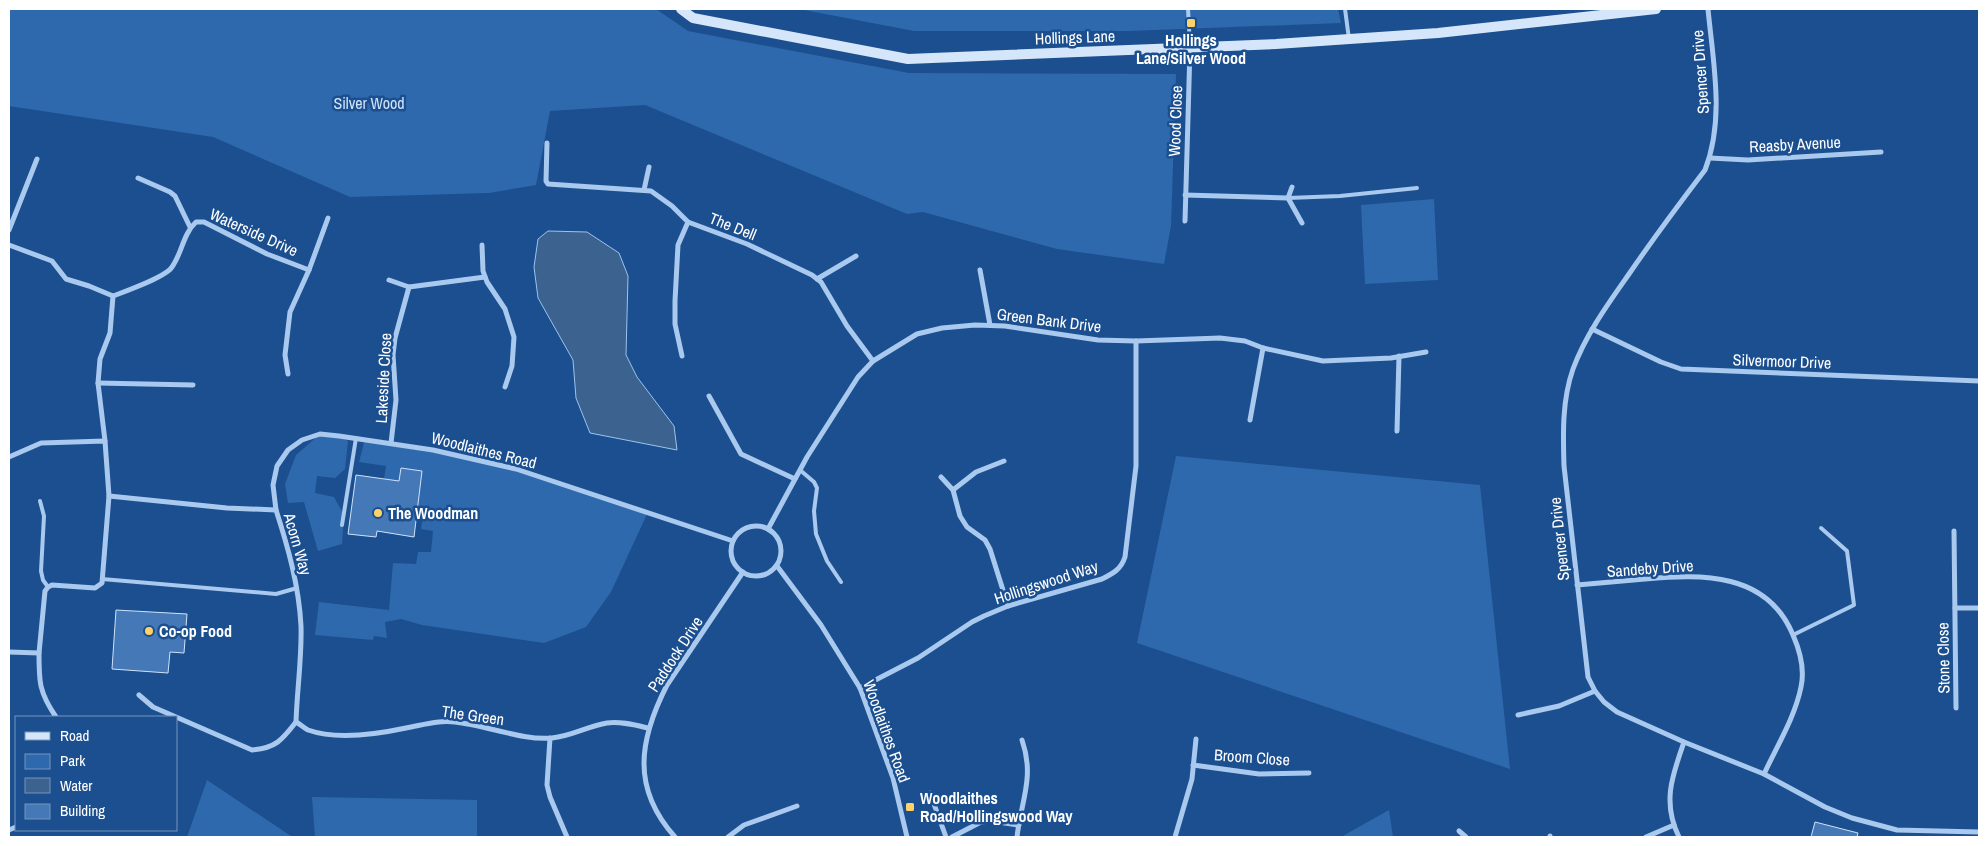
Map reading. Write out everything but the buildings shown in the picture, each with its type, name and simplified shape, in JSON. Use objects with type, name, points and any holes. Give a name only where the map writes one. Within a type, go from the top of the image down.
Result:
[{"type":"street","name":"Hollings Lane","points":[[680,9],[693,18],[908,59],[1190,49],[1349,39],[1438,33],[1594,12],[1656,9]]},
{"type":"street","name":"Spencer Drive","points":[[1708,9],[1716,91],[1716,118],[1710,158],[1706,170],[1638,260],[1592,329],[1573,370],[1566,404],[1563,432],[1564,466],[1585,667],[1588,677],[1595,691],[1604,702],[1617,712],[1684,742],[1764,774],[1825,807],[1852,818],[1897,830],[1979,832]]},
{"type":"street","name":"Wood Close","points":[[1185,221],[1190,49]]},
{"type":"street","name":"The Dell","points":[[547,143],[546,181],[548,184],[651,191],[672,206],[688,222],[747,244],[812,275],[817,279],[847,326],[873,361]]},
{"type":"street","name":"Reasby Avenue","points":[[1710,158],[1748,160],[1881,152]]},
{"type":"street","points":[[9,230],[37,159]]},
{"type":"street","points":[[644,190],[649,167]]},
{"type":"street","name":"Waterside Drive","points":[[138,178],[175,196],[190,227]]},
{"type":"street","points":[[1292,187],[1288,198],[1302,223]]},
{"type":"street","points":[[1185,195],[1288,198]]},
{"type":"street","name":"Waterside Drive","points":[[288,374],[285,355],[290,312],[309,270],[328,218]]},
{"type":"street","name":"Waterside Drive","points":[[113,296],[172,268],[190,227],[196,222],[204,222],[267,254],[309,270]]},
{"type":"street","points":[[682,356],[675,324],[674,300],[678,245],[688,222]]},
{"type":"street","points":[[9,244],[52,262],[66,279],[113,296],[110,332],[100,359],[98,383],[109,496],[102,579],[100,586],[95,588],[52,585],[48,586],[45,591],[39,653],[39,683],[45,701],[55,716]]},
{"type":"street","points":[[482,245],[485,277],[505,309],[514,337],[512,366],[505,387]]},
{"type":"street","points":[[817,279],[856,256]]},
{"type":"street","points":[[980,270],[990,325]]},
{"type":"street","points":[[389,280],[409,287],[485,277]]},
{"type":"street","name":"Lakeside Close","points":[[391,442],[396,400],[393,355],[395,338],[409,287]]},
{"type":"street","name":"Green Bank Drive","points":[[768,529],[800,470],[841,401],[858,377],[873,361],[917,334],[942,328],[990,325],[1098,340],[1136,342],[1220,338],[1324,361],[1351,361],[1426,352]]},
{"type":"street","name":"Silvermoor Drive","points":[[1592,329],[1661,362],[1681,369],[1979,381]]},
{"type":"street","name":"Hollingswood Way","points":[[860,688],[918,658],[972,622],[1008,606],[1102,579],[1114,573],[1122,565],[1125,557],[1136,466],[1136,342]]},
{"type":"street","points":[[1250,420],[1263,348]]},
{"type":"street","points":[[1397,431],[1399,356]]},
{"type":"street","points":[[98,383],[193,384]]},
{"type":"street","points":[[709,396],[741,454],[796,479]]},
{"type":"street","name":"Woodlaithes Road","points":[[276,510],[273,485],[277,466],[288,450],[302,440],[320,434],[391,442],[516,469],[733,541]]},
{"type":"street","points":[[9,457],[41,443],[105,441]]},
{"type":"street","points":[[954,490],[976,472],[1004,461]]},
{"type":"street","points":[[942,477],[954,490],[963,521],[967,527],[985,540],[990,549],[1008,606]]},
{"type":"street","name":"Acorn Way","points":[[109,496],[241,509],[276,510],[290,556],[297,588],[301,626],[296,722]]},
{"type":"street","points":[[757,526],[768,529],[774,533],[781,544],[780,559],[770,572],[761,576],[748,575],[732,559],[731,548],[733,541],[740,532],[748,527],[757,526]]},
{"type":"street","name":"Stone Close","points":[[1954,531],[1956,708]]},
{"type":"street","name":"Woodlaithes Road","points":[[776,566],[821,625],[860,688],[893,778],[906,837]]},
{"type":"street","name":"Paddock Drive","points":[[675,837],[652,806],[646,783],[643,767],[648,728],[667,685],[743,572]]},
{"type":"street","name":"Sandeby Drive","points":[[1577,585],[1685,576],[1712,577],[1734,582],[1752,589],[1778,610],[1790,626],[1798,646],[1802,666],[1802,686],[1796,707],[1764,774]]},
{"type":"street","name":"Stone Close","points":[[1955,608],[1979,608]]},
{"type":"street","points":[[9,652],[39,653]]},
{"type":"street","points":[[1518,715],[1558,706],[1595,691]]},
{"type":"street","points":[[139,695],[154,707],[175,716]]},
{"type":"street","points":[[178,718],[252,750],[266,749],[277,744],[296,722]]},
{"type":"street","name":"The Green","points":[[296,722],[308,730],[332,734],[376,734],[435,722],[455,722],[550,738],[572,735],[609,723],[648,728]]},
{"type":"street","points":[[550,738],[548,786],[550,797],[567,837]]},
{"type":"street","name":"Broom Close","points":[[1175,837],[1192,779],[1196,739]]},
{"type":"street","points":[[1017,837],[1029,772],[1028,756],[1022,740]]},
{"type":"street","points":[[1679,837],[1670,812],[1670,794],[1673,773],[1684,742]]},
{"type":"street","name":"Broom Close","points":[[1193,765],[1259,774],[1309,773]]},
{"type":"street","points":[[930,792],[946,837]]},
{"type":"street","points":[[728,837],[744,825],[797,806]]},
{"type":"street","points":[[952,837],[981,822],[991,821],[1018,825]]},
{"type":"street","points":[[1646,837],[1674,825]]},
{"type":"street","points":[[1459,831],[1466,837]]},
{"type":"lane","points":[[1188,9],[1190,49]]},
{"type":"lane","points":[[1345,9],[1349,39]]},
{"type":"lane","points":[[1288,198],[1340,196],[1417,188]]},
{"type":"lane","points":[[342,525],[356,438]]},
{"type":"lane","points":[[800,470],[814,482],[816,488],[814,511],[816,534],[826,561],[841,582]]},
{"type":"lane","points":[[40,501],[44,516],[41,571],[43,580],[48,586]]},
{"type":"lane","points":[[1793,635],[1854,606],[1847,551],[1821,528]]},
{"type":"lane","points":[[102,579],[276,594],[297,588]]},
{"type":"green space","name":"Silver Wood","points":[[9,9],[656,9],[688,31],[909,73],[1176,74],[1171,226],[1164,264],[1057,249],[923,212],[907,214],[645,105],[550,111],[536,185],[489,193],[350,197],[213,137],[9,106]]},
{"type":"green space","points":[[799,9],[1338,9],[1341,23],[1129,31],[914,31]]},
{"type":"green space","points":[[1434,199],[1438,280],[1365,284],[1361,205]]},
{"type":"green space","points":[[320,434],[339,436],[348,441],[345,469],[335,478],[317,476],[315,493],[334,497],[344,515],[342,544],[318,551],[304,502],[288,503],[285,484],[296,455]]},
{"type":"green space","points":[[365,439],[433,450],[516,469],[648,512],[611,592],[586,627],[544,643],[422,625],[401,619],[385,622],[387,638],[374,636],[373,640],[315,635],[319,602],[389,610],[393,563],[416,564],[418,552],[431,552],[433,531],[421,529],[424,508],[418,505],[422,471],[401,468],[399,481],[384,479],[386,466],[359,462]]},
{"type":"green space","points":[[1176,456],[1480,485],[1510,769],[1137,643]]},
{"type":"green space","points":[[207,780],[291,836],[291,837],[187,837]]},
{"type":"green space","points":[[312,797],[477,800],[477,837],[315,837]]},
{"type":"green space","points":[[1389,810],[1393,837],[1341,837]]},
{"type":"water","points":[[548,231],[587,232],[619,253],[628,276],[626,355],[637,377],[674,426],[677,450],[590,433],[576,398],[573,360],[538,298],[534,267],[538,239]]},
{"type":"place","name":"Hollings Lane/Silver Wood","points":[[1191,23]]},
{"type":"place","name":"The Woodman","points":[[378,513]]},
{"type":"place","name":"Co-op Food","points":[[149,631]]},
{"type":"place","name":"Woodlaithes Road/Hollingswood Way","points":[[910,807]]}]
